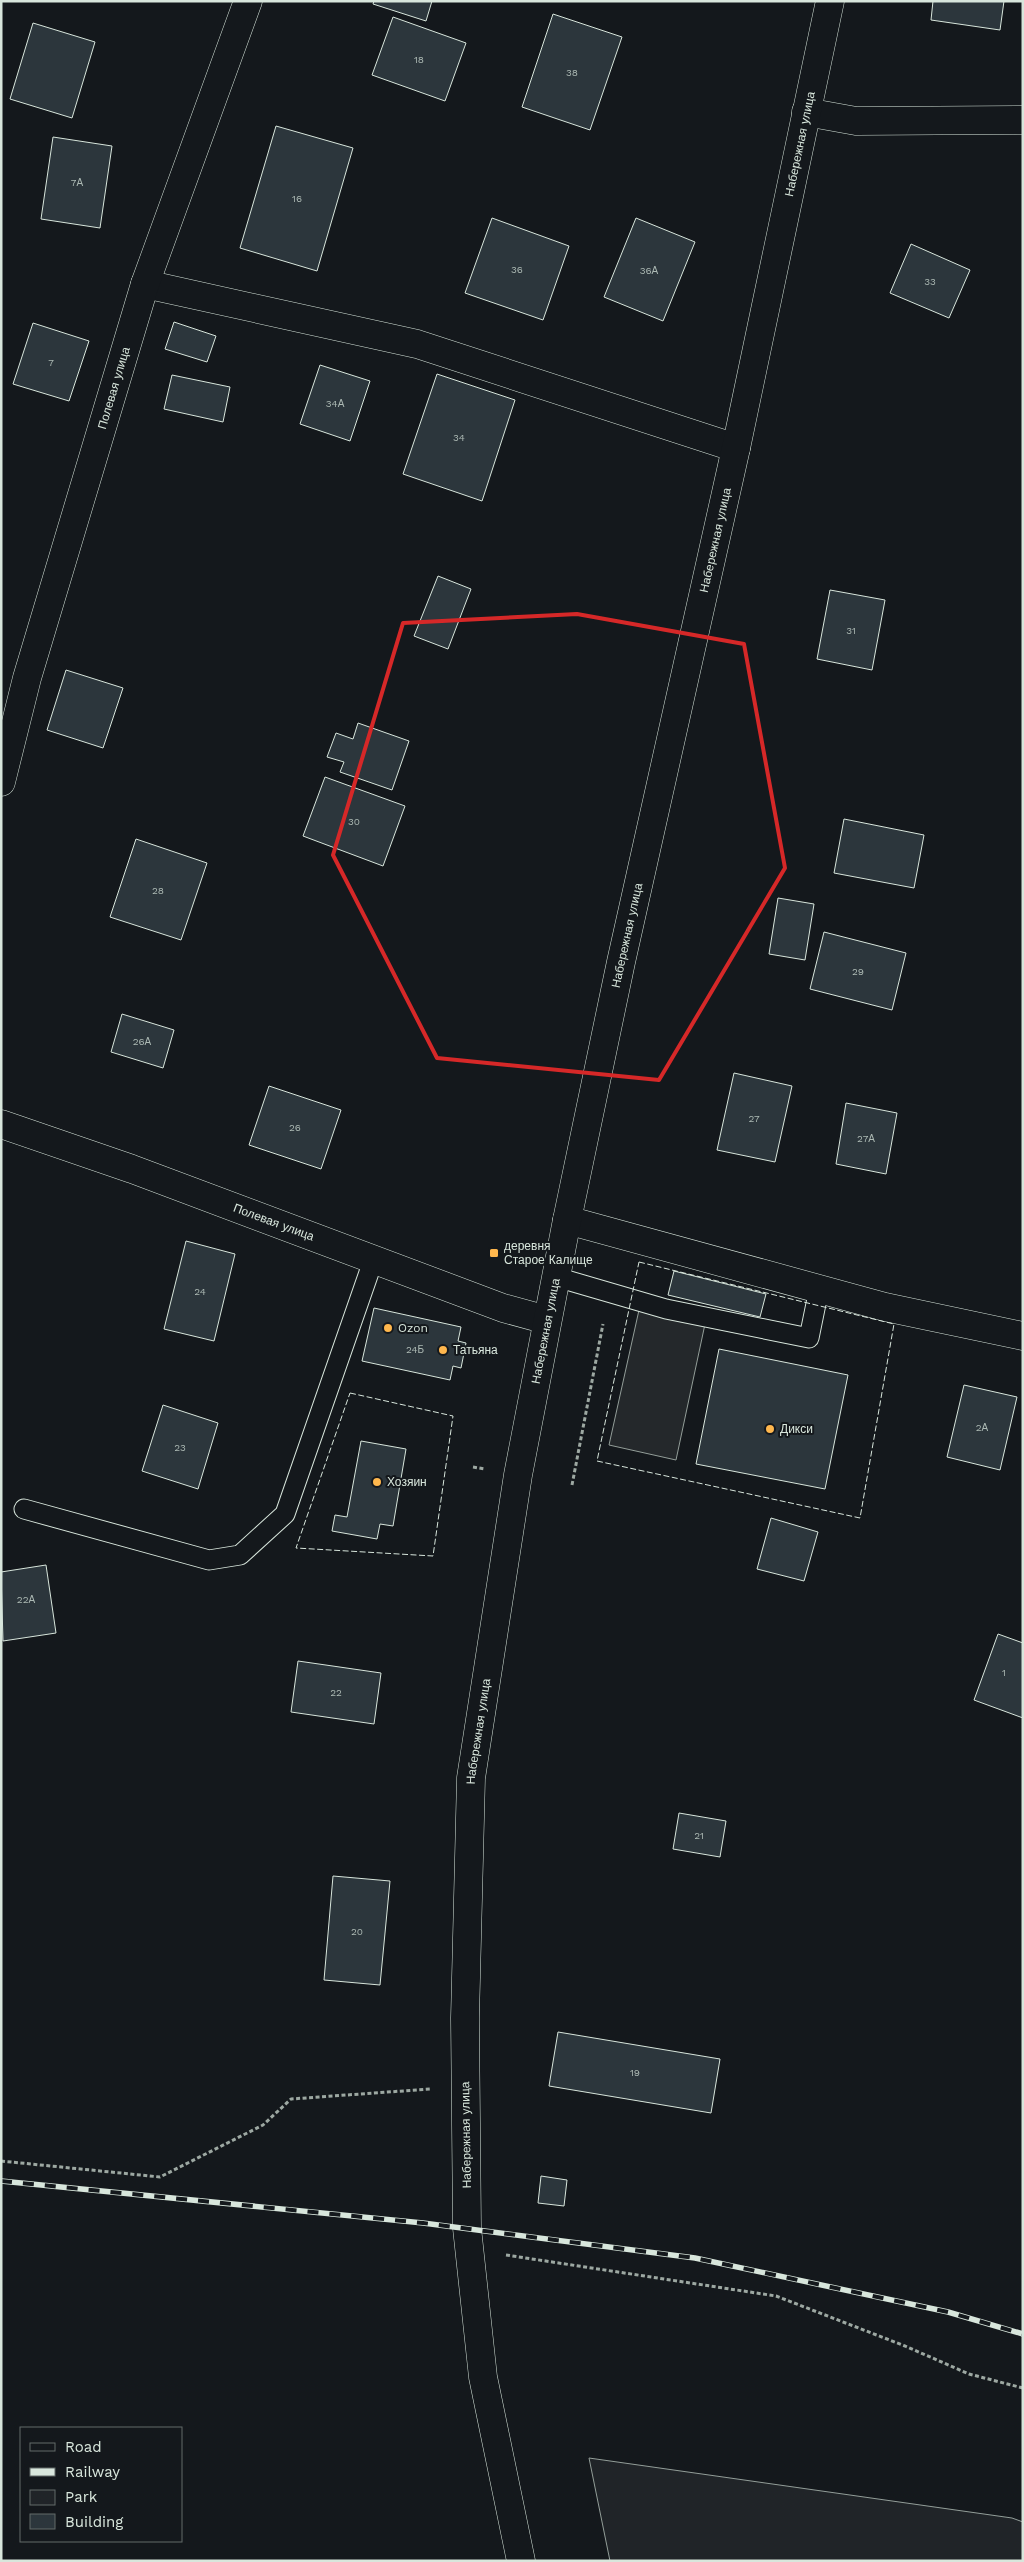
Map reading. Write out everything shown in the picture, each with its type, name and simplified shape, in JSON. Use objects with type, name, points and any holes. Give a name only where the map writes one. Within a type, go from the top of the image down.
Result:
[{"type":"street","name":"Полевая улица","points":[[1,782],[27,678],[145,284],[248,1]]},
{"type":"street","name":"Набережная улица","points":[[521,2561],[483,2377],[467,2228],[465,2018],[471,1778],[518,1475],[567,1220],[621,962],[736,448],[830,1]]},
{"type":"street","points":[[806,112],[856,121],[1023,120]]},
{"type":"street","points":[[145,284],[417,344],[736,448]]},
{"type":"street","name":"Полевая улица","points":[[1,1124],[132,1170],[503,1308],[547,1320]]},
{"type":"street","points":[[567,1220],[886,1307],[1023,1336]]},
{"type":"lane","points":[[24,1509],[209,1560],[240,1555],[285,1514],[373,1261]]},
{"type":"lane","points":[[556,1277],[666,1309],[809,1338],[819,1289]]},
{"type":"path","points":[[572,1485],[610,1292]]},
{"type":"path","points":[[1,2161],[160,2178],[263,2125],[291,2099],[438,2088]]},
{"type":"path","points":[[500,2254],[776,2296],[905,2346],[968,2374],[1023,2388]]},
{"type":"highlighted area","points":[[577,614],[744,644],[785,868],[659,1080],[437,1058],[333,855],[403,623]]},
{"type":"green space","points":[[589,2458],[1012,2518],[1023,2522],[1023,2561],[610,2561]]},
{"type":"shaded area","points":[[639,1310],[705,1324],[676,1460],[609,1445]]},
{"type":"building","points":[[374,1],[432,1],[426,21],[373,4]]},
{"type":"building","points":[[933,1],[1004,1],[1000,30],[931,20]]},
{"type":"building","points":[[553,14],[622,37],[590,130],[522,107]]},
{"type":"building","points":[[393,17],[466,43],[445,101],[372,75]]},
{"type":"building","points":[[33,23],[95,42],[72,118],[10,99]]},
{"type":"building","points":[[276,126],[353,148],[317,271],[240,248]]},
{"type":"building","points":[[53,137],[112,146],[100,228],[41,219]]},
{"type":"building","points":[[492,218],[569,246],[543,320],[465,293]]},
{"type":"building","points":[[636,218],[695,242],[663,321],[604,297]]},
{"type":"building","points":[[911,244],[970,270],[949,318],[890,293]]},
{"type":"building","points":[[174,322],[216,336],[207,362],[165,349]]},
{"type":"building","points":[[33,323],[89,341],[69,401],[13,384]]},
{"type":"building","points":[[320,365],[370,381],[350,441],[300,424]]},
{"type":"building","points":[[437,374],[515,400],[482,501],[403,474]]},
{"type":"building","points":[[172,375],[230,387],[223,422],[164,409]]},
{"type":"building","points":[[438,576],[471,589],[448,649],[414,636]]},
{"type":"building","points":[[830,590],[885,600],[872,670],[817,659]]},
{"type":"building","points":[[66,670],[123,688],[103,748],[47,730]]},
{"type":"building","points":[[358,723],[409,741],[392,790],[340,772],[344,762],[327,757],[336,733],[353,739]]},
{"type":"building","points":[[325,777],[405,806],[383,866],[303,836]]},
{"type":"building","points":[[844,819],[924,835],[914,888],[834,873]]},
{"type":"building","points":[[136,839],[207,863],[181,940],[110,917]]},
{"type":"building","points":[[778,898],[814,904],[805,960],[769,954]]},
{"type":"building","points":[[824,932],[906,953],[892,1010],[810,989]]},
{"type":"building","points":[[122,1014],[174,1030],[163,1068],[111,1052]]},
{"type":"building","points":[[734,1073],[792,1086],[775,1162],[717,1150]]},
{"type":"building","points":[[269,1086],[341,1110],[321,1169],[249,1145]]},
{"type":"building","points":[[846,1103],[897,1113],[886,1174],[836,1164]]},
{"type":"building","points":[[186,1241],[235,1254],[214,1341],[164,1329]]},
{"type":"building","points":[[674,1271],[766,1294],[760,1317],[668,1295]]},
{"type":"building","points":[[374,1308],[461,1327],[458,1341],[466,1343],[461,1368],[453,1366],[450,1380],[362,1361]]},
{"type":"building","name":"Дикси","points":[[719,1349],[848,1375],[825,1489],[696,1464]]},
{"type":"building","points":[[964,1385],[1017,1397],[1000,1470],[947,1457]]},
{"type":"building","points":[[163,1405],[218,1423],[198,1489],[142,1471]]},
{"type":"building","name":"Хозяин","points":[[361,1441],[406,1449],[393,1526],[380,1524],[377,1539],[332,1531],[335,1515],[347,1517]]},
{"type":"building","points":[[771,1518],[818,1532],[804,1581],[757,1569]]},
{"type":"building","points":[[46,1565],[56,1633],[3,1641],[1,1572]]},
{"type":"building","points":[[998,1634],[1023,1643],[1023,1718],[974,1700]]},
{"type":"building","points":[[298,1661],[381,1673],[374,1724],[291,1712]]},
{"type":"building","points":[[679,1813],[726,1821],[720,1857],[673,1849]]},
{"type":"building","points":[[333,1876],[390,1881],[380,1985],[324,1980]]},
{"type":"building","points":[[558,2032],[720,2059],[711,2113],[549,2086]]},
{"type":"building","points":[[541,2176],[567,2180],[564,2206],[538,2203]]},
{"type":"railway","points":[[1,2181],[423,2223],[695,2258],[948,2312],[1023,2334]]},
{"type":"fence","points":[[639,1262],[894,1324],[860,1518],[597,1461],[639,1262]]},
{"type":"fence","points":[[350,1393],[453,1416],[433,1556],[296,1548],[350,1393]]},
{"type":"place","name":"деревня Старое Калище","points":[[494,1253]]},
{"type":"place","name":"Ozon","points":[[388,1328]]},
{"type":"place","name":"Татьяна","points":[[443,1350]]},
{"type":"place","name":"Дикси","points":[[770,1429]]},
{"type":"place","name":"Хозяин","points":[[377,1482]]}]
